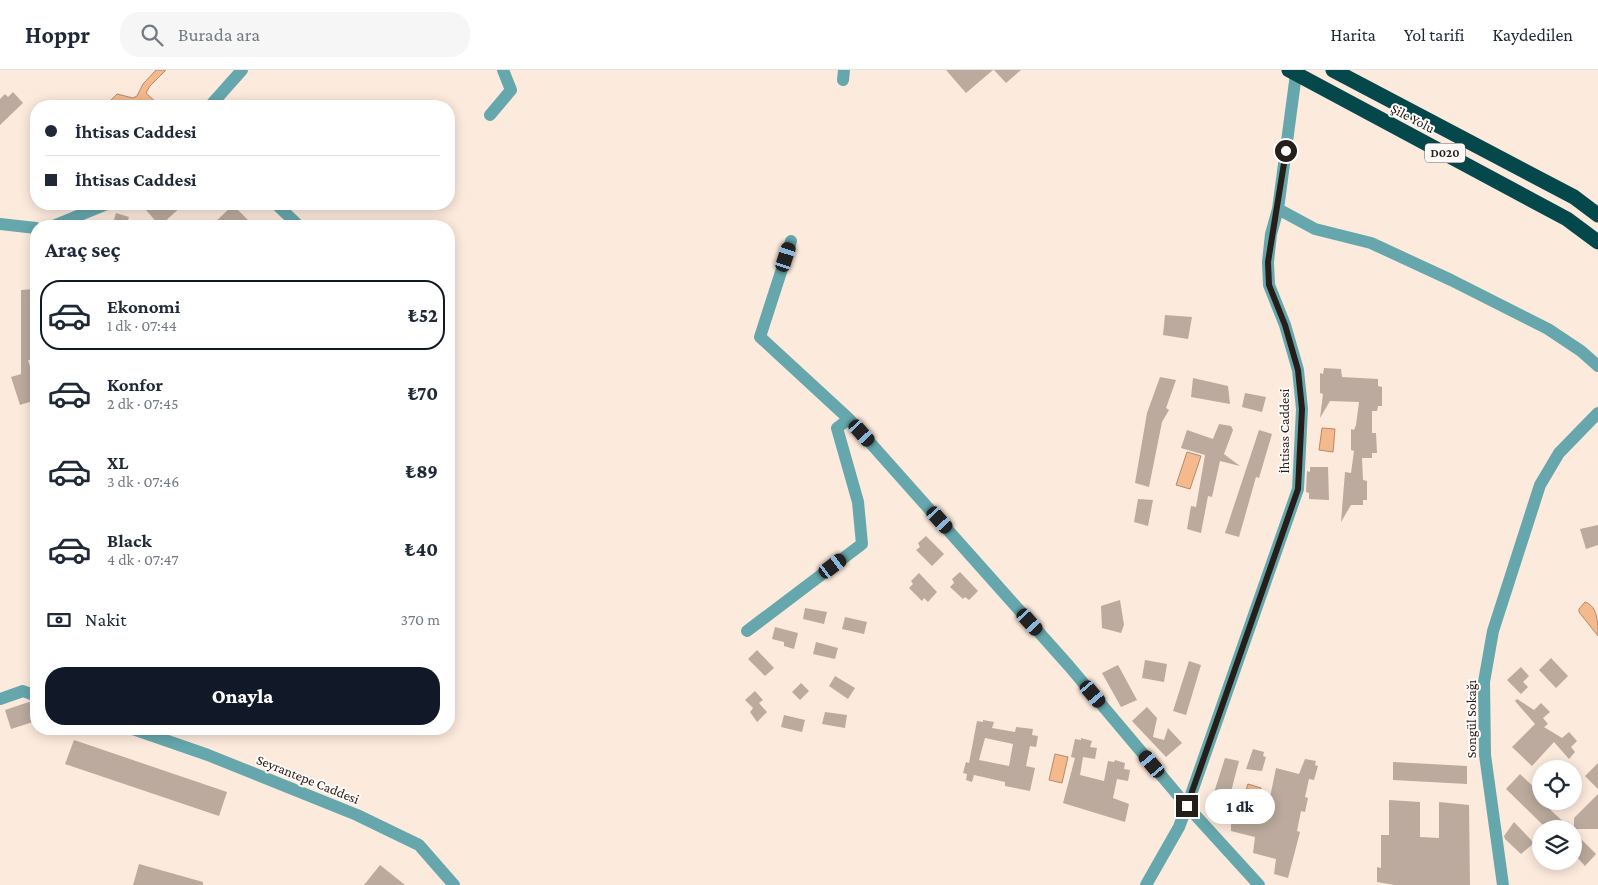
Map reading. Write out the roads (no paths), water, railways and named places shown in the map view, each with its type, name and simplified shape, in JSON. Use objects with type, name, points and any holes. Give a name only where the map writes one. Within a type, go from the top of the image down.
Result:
[{"type":"highway","name":"Şile Yolu","points":[[1334,70],[1574,198],[1598,215]]},
{"type":"highway","name":"Şile Yolu","points":[[1293,72],[1568,219],[1598,242]]},
{"type":"street","points":[[215,100],[242,70]]},
{"type":"street","points":[[490,115],[511,90],[503,70]]},
{"type":"street","name":"İhtisas Caddesi","points":[[1146,885],[1179,827],[1298,489],[1302,418],[1298,370],[1285,325],[1269,285],[1268,262],[1271,234],[1278,209],[1293,72]]},
{"type":"street","points":[[1278,209],[1315,229],[1371,243],[1451,280],[1548,329],[1581,351],[1598,366]]},
{"type":"street","points":[[68,220],[93,210]]},
{"type":"street","points":[[282,210],[293,220]]},
{"type":"street","points":[[0,224],[30,227]]},
{"type":"street","points":[[791,241],[760,337],[849,419],[1069,666],[1187,806],[1259,885]]},
{"type":"street","name":"Songül Sokağı","points":[[1503,885],[1485,755],[1484,682],[1493,632],[1540,484],[1559,453],[1598,413]]},
{"type":"street","points":[[746,631],[862,544],[858,502],[837,428],[849,419]]},
{"type":"street","points":[[0,699],[23,692],[30,694]]},
{"type":"street","name":"Seyrantepe Caddesi","points":[[157,735],[348,812],[419,845],[454,885]]}]
